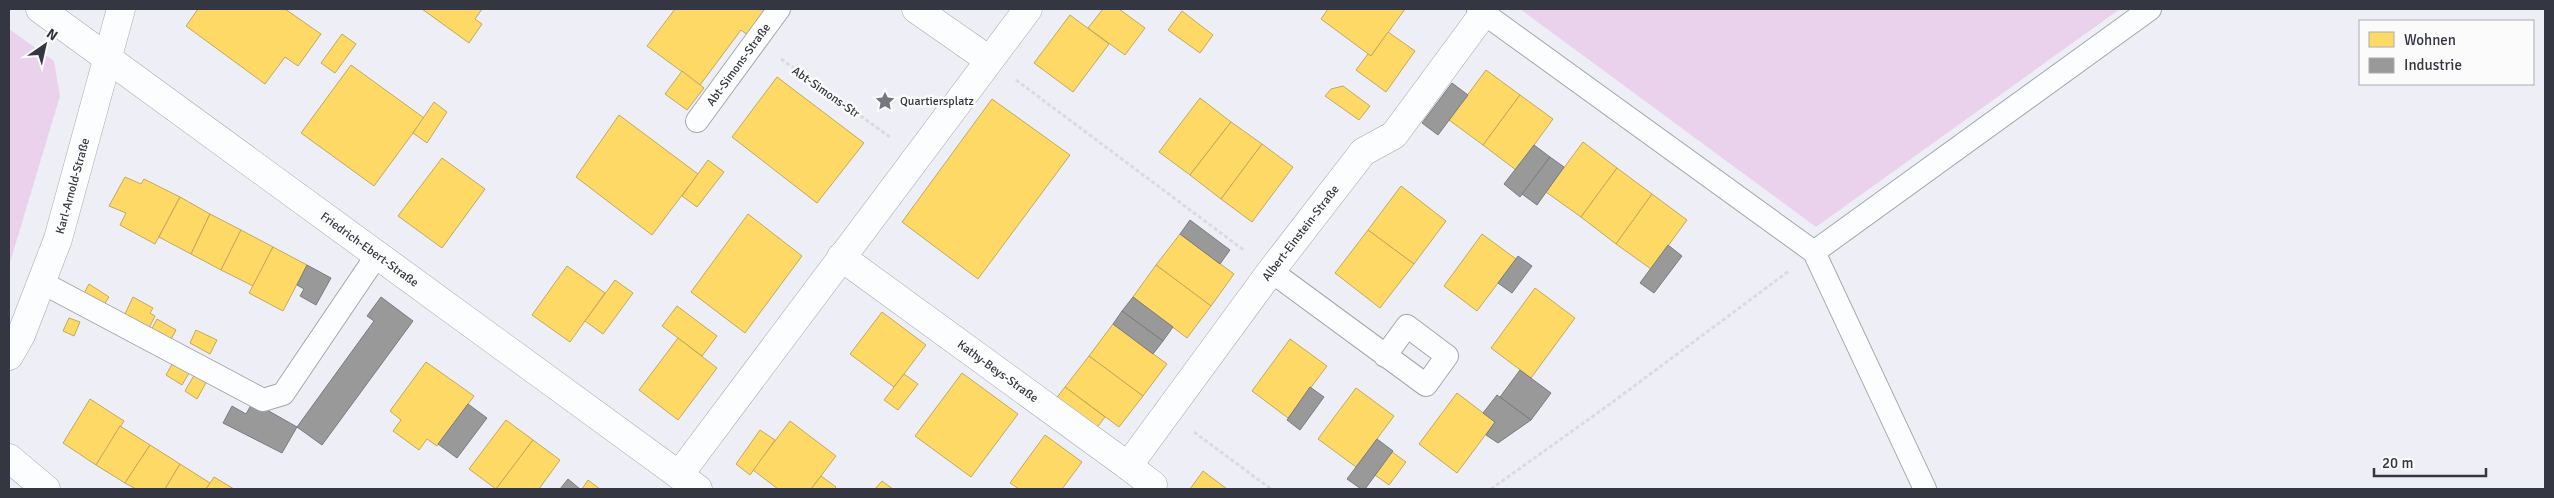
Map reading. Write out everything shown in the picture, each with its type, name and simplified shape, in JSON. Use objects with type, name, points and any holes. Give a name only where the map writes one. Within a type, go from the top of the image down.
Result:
[{"type":"street","name":"Friedrich-Ebert-Straße","points":[[40,9],[689,482]]},
{"type":"street","name":"Karl-Arnold-Straße","points":[[9,356],[21,335],[58,239],[121,9]]},
{"type":"street","points":[[916,9],[990,60]]},
{"type":"street","points":[[689,482],[841,257],[1028,9]]},
{"type":"street","name":"Albert-Einstein-Straße","points":[[1128,466],[1271,271],[1363,152],[1394,136],[1481,11]]},
{"type":"street","name":"Kathy-Beys-Straße","points":[[841,257],[1128,466],[1152,487]]},
{"type":"street","points":[[9,458],[46,489]]},
{"type":"lane","name":"Abt-Simons-Straße","points":[[697,121],[780,9]]},
{"type":"lane","points":[[1814,252],[2150,9]]},
{"type":"lane","points":[[1481,11],[1814,252],[1925,489]]},
{"type":"lane","points":[[41,282],[263,400],[283,394],[377,255]]},
{"type":"lane","points":[[1271,271],[1385,356]]},
{"type":"path","name":"Abt-Simons-Str","points":[[756,41],[897,142]]},
{"type":"path","points":[[990,60],[1271,271]]},
{"type":"path","points":[[1491,489],[1610,404],[1814,252]]},
{"type":"path","points":[[1167,412],[1271,489]]},
{"type":"shaded area","points":[[1520,9],[2120,9],[1816,227]]},
{"type":"shaded area","points":[[9,29],[54,61],[60,96],[9,266]]},
{"type":"building: Wohnen","points":[[198,9],[285,9],[321,34],[298,66],[285,57],[265,84],[186,26]]},
{"type":"building: Wohnen","points":[[422,9],[482,9],[475,19],[482,24],[469,43]]},
{"type":"building: Wohnen","points":[[675,9],[769,9],[749,36],[741,30],[700,85],[647,46]]},
{"type":"building: Wohnen","points":[[1103,9],[1119,9],[1145,28],[1125,55],[1088,28]]},
{"type":"building: Wohnen","points":[[1328,9],[1405,9],[1371,56],[1321,19]]},
{"type":"building: Wohnen","points":[[1182,11],[1213,35],[1200,53],[1168,30]]},
{"type":"building: Wohnen","points":[[1070,15],[1109,44],[1073,92],[1034,63]]},
{"type":"building: Wohnen","points":[[1388,32],[1415,51],[1386,92],[1356,70],[1368,54],[1371,56]]},
{"type":"building: Wohnen","points":[[342,34],[356,44],[335,73],[321,63]]},
{"type":"building: Wohnen","points":[[351,65],[424,118],[374,186],[301,133]]},
{"type":"building: Wohnen","points":[[1486,70],[1520,95],[1483,145],[1449,120]]},
{"type":"building: Wohnen","points":[[682,71],[704,88],[687,110],[665,94]]},
{"type":"building: Wohnen","points":[[777,77],[864,143],[817,203],[732,137]]},
{"type":"building: Wohnen","points":[[1343,86],[1370,106],[1359,120],[1325,96],[1331,89]]},
{"type":"building: Wohnen","points":[[1520,95],[1553,119],[1516,170],[1483,145]]},
{"type":"building: Wohnen","points":[[1200,98],[1231,122],[1190,175],[1159,152]]},
{"type":"building: Wohnen","points":[[992,99],[1070,155],[978,279],[902,222]]},
{"type":"building: Wohnen","points":[[434,102],[447,112],[427,143],[413,133]]},
{"type":"building: Wohnen","points":[[619,115],[698,174],[652,235],[576,177]]},
{"type":"building: Wohnen","points":[[1231,122],[1262,144],[1221,199],[1190,175]]},
{"type":"building: Wohnen","points":[[1583,142],[1617,168],[1581,217],[1546,192]]},
{"type":"building: Wohnen","points":[[1262,144],[1293,167],[1252,222],[1221,199]]},
{"type":"building: Wohnen","points":[[442,158],[485,189],[442,248],[398,216]]},
{"type":"building: Wohnen","points":[[708,160],[724,172],[697,207],[682,196]]},
{"type":"building: Wohnen","points":[[1617,168],[1652,194],[1616,244],[1581,217]]},
{"type":"building: Wohnen","points":[[125,177],[141,184],[144,179],[180,197],[155,244],[120,225],[126,213],[109,206]]},
{"type":"building: Wohnen","points":[[1401,186],[1446,221],[1414,264],[1368,230]]},
{"type":"building: Wohnen","points":[[1652,194],[1687,220],[1651,269],[1616,244]]},
{"type":"building: Wohnen","points":[[180,197],[210,214],[191,254],[159,237]]},
{"type":"building: Wohnen","points":[[210,214],[241,230],[221,270],[191,254]]},
{"type":"building: Wohnen","points":[[748,214],[802,256],[745,333],[691,292]]},
{"type":"building: Wohnen","points":[[241,230],[273,247],[253,286],[221,270]]},
{"type":"building: Wohnen","points":[[1368,230],[1414,264],[1380,308],[1335,273]]},
{"type":"building: Wohnen","points":[[1180,234],[1234,274],[1211,306],[1156,265]]},
{"type":"building: Wohnen","points":[[1482,234],[1516,259],[1477,311],[1444,286]]},
{"type":"building: Wohnen","points":[[273,247],[307,265],[283,311],[249,293]]},
{"type":"building: Wohnen","points":[[1156,265],[1211,306],[1187,338],[1133,297]]},
{"type":"building: Wohnen","points":[[567,266],[605,293],[570,342],[532,315]]},
{"type":"building: Wohnen","points":[[615,280],[633,293],[603,334],[585,321]]},
{"type":"building: Wohnen","points":[[89,284],[109,297],[103,306],[83,295]]},
{"type":"building: Wohnen","points":[[1535,288],[1575,318],[1531,378],[1491,348]]},
{"type":"building: Wohnen","points":[[133,297],[153,308],[150,313],[155,316],[148,330],[124,316]]},
{"type":"building: Wohnen","points":[[677,306],[717,336],[702,356],[662,326]]},
{"type":"building: Wohnen","points":[[882,312],[926,345],[894,387],[850,354]]},
{"type":"building: Wohnen","points":[[69,318],[80,322],[74,336],[63,331]]},
{"type":"building: Wohnen","points":[[157,319],[176,330],[169,343],[150,332]]},
{"type":"building: Wohnen","points":[[1113,324],[1167,364],[1143,396],[1089,356]]},
{"type":"building: Wohnen","points":[[196,330],[217,340],[210,354],[190,343]]},
{"type":"building: Wohnen","points":[[678,338],[717,368],[678,420],[639,390]]},
{"type":"building: Wohnen","points":[[1290,339],[1327,366],[1288,418],[1252,391]]},
{"type":"building: Wohnen","points":[[1089,356],[1143,396],[1119,427],[1065,387]]},
{"type":"building: Wohnen","points":[[175,359],[192,368],[182,385],[166,375]]},
{"type":"building: Wohnen","points":[[426,362],[474,396],[437,446],[427,439],[419,450],[393,431],[401,420],[390,411]]},
{"type":"building: Wohnen","points":[[196,372],[208,379],[197,399],[185,391]]},
{"type":"building: Wohnen","points":[[962,373],[1018,414],[971,477],[915,436]]},
{"type":"building: Wohnen","points":[[904,374],[918,384],[898,410],[884,400]]},
{"type":"building: Wohnen","points":[[1065,387],[1105,417],[1095,430],[1055,400]]},
{"type":"building: Wohnen","points":[[1356,388],[1394,416],[1356,467],[1318,439]]},
{"type":"building: Wohnen","points":[[1457,393],[1495,422],[1457,473],[1419,444]]},
{"type":"building: Wohnen","points":[[90,399],[124,421],[96,465],[63,443]]},
{"type":"building: Wohnen","points":[[506,420],[533,440],[496,489],[469,469]]},
{"type":"building: Wohnen","points":[[790,421],[836,456],[811,489],[778,489],[753,470]]},
{"type":"building: Wohnen","points":[[120,426],[150,445],[125,483],[96,465]]},
{"type":"building: Wohnen","points":[[760,430],[775,440],[750,475],[736,464]]},
{"type":"building: Wohnen","points":[[1045,435],[1082,462],[1062,489],[1019,489],[1010,483]]},
{"type":"building: Wohnen","points":[[533,440],[560,460],[539,489],[496,489]]},
{"type":"building: Wohnen","points":[[150,445],[180,464],[165,489],[136,489],[125,483]]},
{"type":"building: Wohnen","points":[[1392,452],[1406,462],[1389,485],[1375,475]]},
{"type":"building: Wohnen","points":[[180,464],[210,483],[206,489],[165,489]]},
{"type":"building: Wohnen","points":[[1203,471],[1227,489],[1190,489]]},
{"type":"building: Wohnen","points":[[821,476],[836,487],[834,489],[811,489]]},
{"type":"building: Wohnen","points":[[214,477],[234,489],[206,489]]},
{"type":"building: Wohnen","points":[[588,480],[600,489],[582,489]]},
{"type":"building: Wohnen","points":[[882,481],[893,489],[875,489]]},
{"type":"building: Industrie","points":[[1452,83],[1468,95],[1438,135],[1422,123]]},
{"type":"building: Industrie","points":[[1534,145],[1550,157],[1520,197],[1504,184]]},
{"type":"building: Industrie","points":[[1550,157],[1564,167],[1537,205],[1522,194]]},
{"type":"building: Industrie","points":[[1190,220],[1230,250],[1220,264],[1180,234]]},
{"type":"building: Industrie","points":[[1668,245],[1682,256],[1654,293],[1640,283]]},
{"type":"building: Industrie","points":[[1518,256],[1532,266],[1512,293],[1498,283]]},
{"type":"building: Industrie","points":[[307,265],[331,278],[316,305],[300,296],[304,289],[297,285]]},
{"type":"building: Industrie","points":[[381,297],[413,321],[322,445],[297,427],[374,321],[367,316]]},
{"type":"building: Industrie","points":[[1133,297],[1173,327],[1163,341],[1122,311]]},
{"type":"building: Industrie","points":[[1122,311],[1163,341],[1153,354],[1113,324]]},
{"type":"building: Industrie","points":[[1520,370],[1551,393],[1531,420],[1500,397]]},
{"type":"building: Industrie","points":[[1310,387],[1324,397],[1300,430],[1287,420]]},
{"type":"building: Industrie","points":[[1497,395],[1531,420],[1498,443],[1486,435],[1495,422],[1483,413]]},
{"type":"building: Industrie","points":[[253,402],[297,427],[282,453],[223,423],[232,406],[246,414]]},
{"type":"building: Industrie","points":[[468,404],[487,418],[457,458],[438,444]]},
{"type":"building: Industrie","points":[[1377,439],[1393,451],[1365,489],[1361,489],[1347,479]]},
{"type":"building: Industrie","points":[[568,479],[580,489],[560,489]]},
{"type":"place","name":"Quartiersplatz","points":[[885,101]]}]
